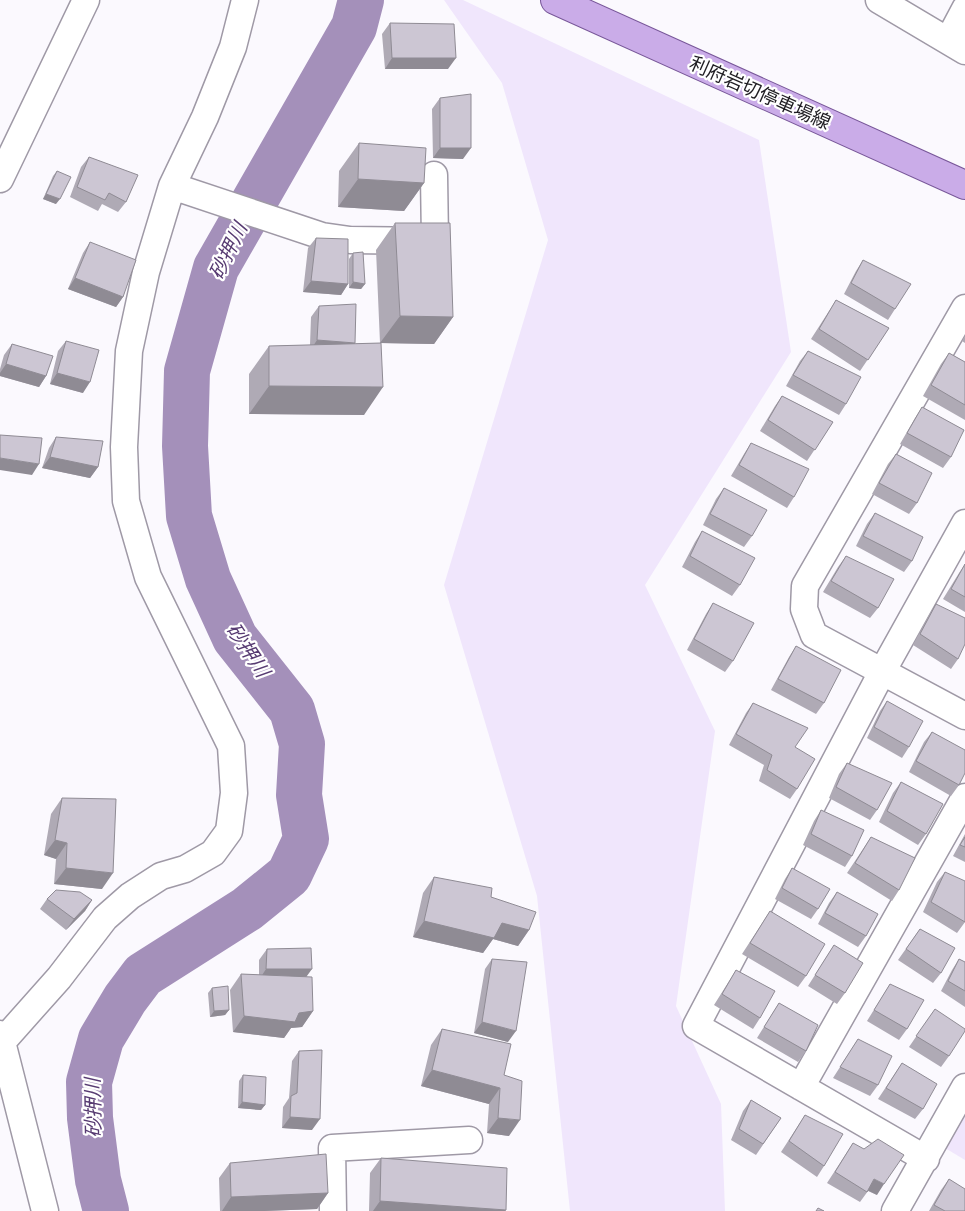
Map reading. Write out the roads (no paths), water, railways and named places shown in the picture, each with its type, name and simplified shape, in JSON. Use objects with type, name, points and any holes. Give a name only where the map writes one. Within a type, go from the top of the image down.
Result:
[{"type":"main road","name":"利府岩切停車場線","points":[[555,0],[965,185]]},
{"type":"street","points":[[0,179],[86,0]]},
{"type":"street","points":[[45,1211],[1,1038],[58,978],[105,918],[130,896],[161,876],[185,869],[213,853],[229,831],[234,793],[232,746],[148,577],[126,501],[124,447],[129,351],[146,272],[172,186],[205,117],[226,65],[245,0]]},
{"type":"street","points":[[879,0],[956,46],[965,9]]},
{"type":"street","points":[[172,186],[322,236],[350,240],[435,241],[434,175]]},
{"type":"street","points":[[965,308],[804,586],[804,610],[814,636],[965,716]]},
{"type":"street","points":[[926,1158],[801,1088],[696,1026],[882,672],[965,523]]},
{"type":"street","points":[[801,1088],[965,797]]},
{"type":"street","points":[[894,1211],[965,1087]]},
{"type":"street","points":[[333,1211],[332,1148],[469,1140]]},
{"type":"waterway","name":"砂押川","points":[[106,1211],[98,1180],[90,1118],[89,1082],[101,1039],[125,999],[143,975],[247,909],[289,875],[306,839],[299,795],[302,744],[292,710],[235,638],[208,579],[189,516],[185,446],[187,371],[216,268],[354,27],[361,0]]}]
